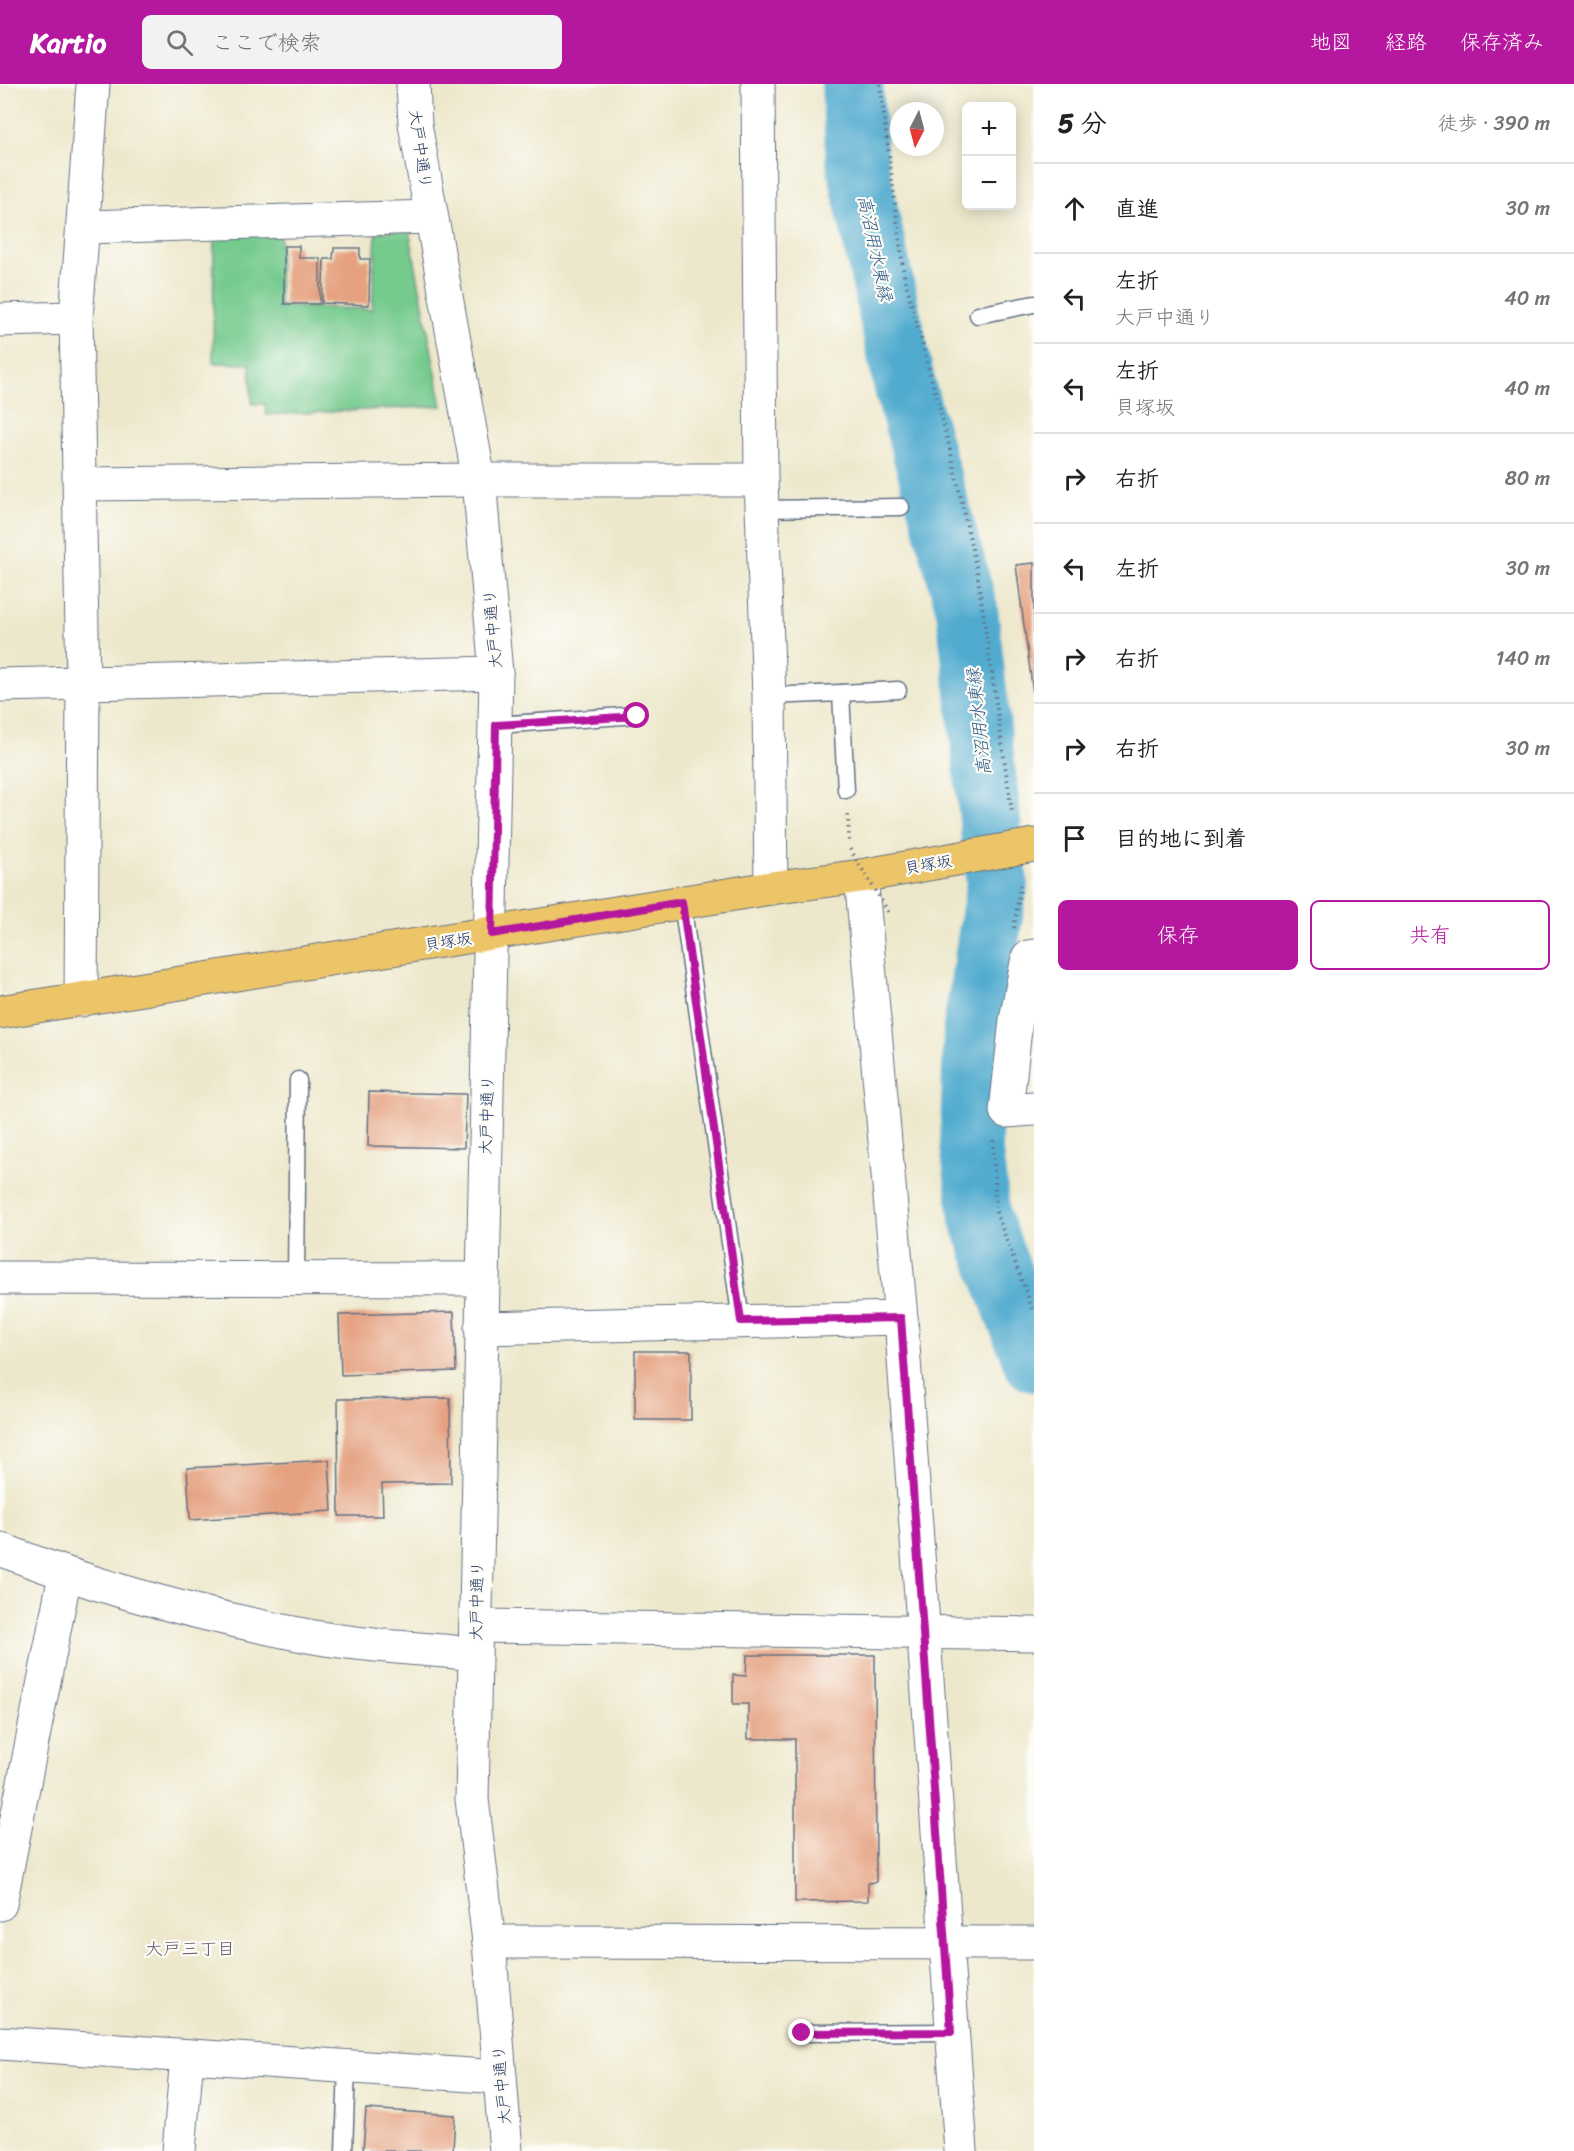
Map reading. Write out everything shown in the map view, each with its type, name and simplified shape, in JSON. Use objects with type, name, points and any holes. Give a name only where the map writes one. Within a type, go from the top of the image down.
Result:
[{"type":"main road","name":"貝塚坂","points":[[0,1012],[771,888],[855,863],[967,857],[1023,847]]},
{"type":"street","points":[[81,1000],[83,683],[76,318],[93,84]]},
{"type":"street","name":"大戸中通り","points":[[413,84],[415,124],[479,480],[496,673],[492,934],[481,1279],[472,1799],[489,1942],[506,2151]]},
{"type":"street","points":[[758,84],[761,495],[769,696],[771,888]]},
{"type":"street","points":[[84,227],[431,217]]},
{"type":"street","points":[[0,320],[76,318]]},
{"type":"street","points":[[80,484],[479,480],[761,495]]},
{"type":"street","points":[[0,685],[496,673]]},
{"type":"street","points":[[855,863],[901,1318],[961,2151]]},
{"type":"street","points":[[1034,956],[1028,957],[1016,1020],[1006,1111],[1034,1109]]},
{"type":"street","points":[[0,1278],[481,1279]]},
{"type":"street","points":[[481,1328],[901,1318]]},
{"type":"street","points":[[0,1549],[65,1575],[182,1608],[305,1635],[476,1640],[923,1633],[1034,1634]]},
{"type":"street","points":[[0,1904],[65,1575]]},
{"type":"street","points":[[489,1942],[1034,1943]]},
{"type":"street","points":[[0,2043],[500,2077]]},
{"type":"street","points":[[179,2151],[187,2056]]},
{"type":"lane","points":[[978,315],[1034,304]]},
{"type":"lane","points":[[761,495],[901,507]]},
{"type":"lane","points":[[769,696],[898,690]]},
{"type":"lane","points":[[841,693],[846,790]]},
{"type":"lane","points":[[496,725],[637,716]]},
{"type":"lane","points":[[682,902],[741,1321]]},
{"type":"lane","points":[[296,1279],[298,1080]]},
{"type":"lane","points":[[802,2033],[951,2032]]},
{"type":"lane","points":[[344,2151],[347,2067]]},
{"type":"path","points":[[880,84],[904,275],[950,449],[977,571],[1010,805]]},
{"type":"path","points":[[846,790],[855,863],[889,913]]},
{"type":"path","points":[[993,1139],[996,1212],[1034,1313]]},
{"type":"green space","points":[[409,230],[442,406],[266,415],[265,404],[252,404],[250,364],[213,363],[214,234],[280,232],[279,306],[372,309],[376,232]]},
{"type":"building","points":[[284,246],[299,246],[299,258],[320,258],[320,304],[284,304]]},
{"type":"building","points":[[334,248],[360,248],[360,259],[370,259],[369,305],[322,303],[324,259],[333,259]]},
{"type":"building","points":[[1034,563],[1034,693],[1033,693],[1016,565]]},
{"type":"building","points":[[369,1092],[466,1094],[464,1148],[368,1146]]},
{"type":"building","points":[[454,1312],[456,1371],[341,1375],[339,1315]]},
{"type":"building","points":[[635,1351],[691,1351],[691,1420],[635,1420]]},
{"type":"building","points":[[450,1398],[451,1483],[382,1484],[383,1516],[339,1516],[338,1399]]},
{"type":"building","points":[[329,1460],[332,1511],[190,1520],[187,1468]]},
{"type":"building","points":[[747,1655],[875,1655],[876,1882],[868,1883],[868,1901],[795,1902],[795,1739],[748,1739],[748,1704],[733,1704],[733,1675],[746,1676]]},
{"type":"building","points":[[366,2109],[455,2115],[453,2151],[363,2151]]},
{"type":"waterway","name":"高沼用水東縁","points":[[852,84],[857,163],[906,391],[967,609],[997,884],[974,1028],[971,1144],[980,1217],[1034,1361]]},
{"type":"district","name":"大戸三丁目","points":[[190,1949]]},
{"type":"route","points":[[637,716],[496,725],[492,934],[682,902],[741,1321],[901,1318],[951,2032],[802,2033]]}]
